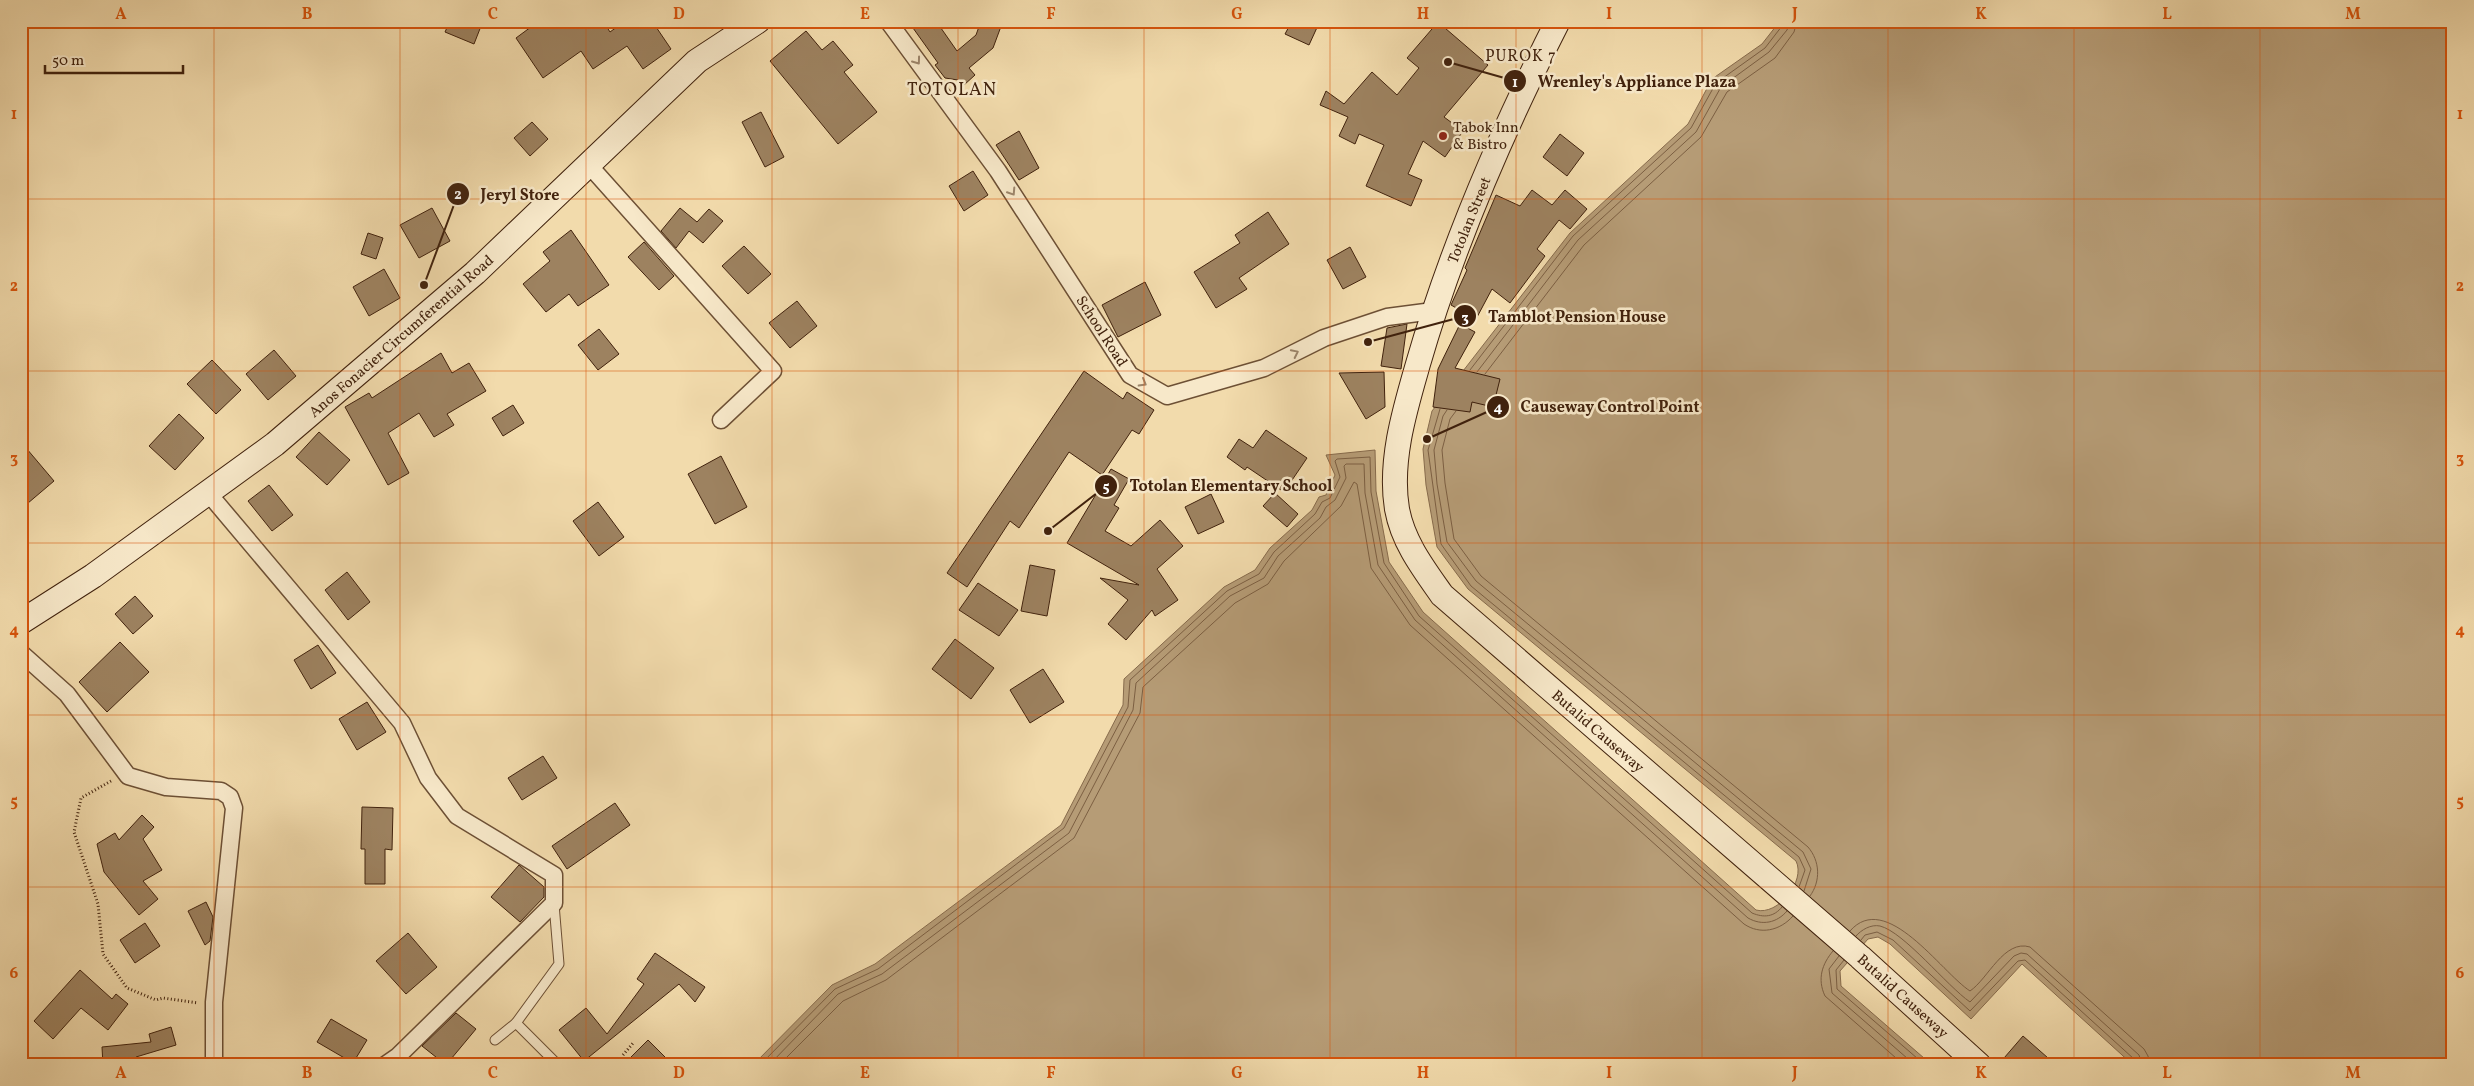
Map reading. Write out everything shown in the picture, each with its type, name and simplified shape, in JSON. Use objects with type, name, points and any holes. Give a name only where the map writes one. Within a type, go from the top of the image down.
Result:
[{"type":"main road","name":"Anos Fonacier Circumferential Road","points":[[21,622],[93,576],[209,494],[274,444],[374,362],[476,273],[696,61],[758,21]]},
{"type":"main road","name":"Totolan Street","points":[[1433,311],[1439,291],[1525,85],[1558,21]]},
{"type":"main road","name":"Butalid Causeway","points":[[1433,311],[1404,411],[1396,468],[1397,509],[1412,554],[1442,595],[1860,957],[1979,1065]]},
{"type":"street","name":"School Road","points":[[888,21],[998,171],[1130,375],[1167,396],[1264,368],[1324,338],[1387,317],[1433,311]]},
{"type":"street","points":[[588,164],[773,371],[721,420]]},
{"type":"street","points":[[209,494],[402,723],[428,778],[457,816],[554,875],[554,903],[398,1056],[385,1065]]},
{"type":"street","points":[[21,653],[68,694],[128,776],[166,787],[221,791],[230,797],[234,808],[214,1002],[214,1065]]},
{"type":"lane","points":[[495,1040],[516,1023],[559,964],[554,903]]},
{"type":"lane","points":[[516,1023],[558,1065]]},
{"type":"path","points":[[128,776],[105,783],[80,798],[74,832],[98,904],[103,954],[127,988],[156,1000],[163,998],[186,1002],[214,1002]]},
{"type":"water","points":[[1780,21],[2453,21],[2453,1065],[2133,1065],[2022,964],[1971,1019],[1890,944],[1878,937],[1868,939],[1840,971],[1841,986],[1932,1065],[753,1065],[832,985],[875,964],[1061,825],[1123,705],[1124,679],[1224,587],[1255,570],[1270,548],[1312,510],[1319,497],[1326,495],[1335,475],[1326,455],[1375,450],[1376,491],[1389,562],[1423,612],[1756,910],[1773,908],[1788,895],[1794,887],[1797,878],[1798,869],[1796,861],[1468,589],[1437,547],[1426,485],[1423,449],[1432,411],[1570,233],[1688,124],[1712,79],[1762,44]]},
{"type":"building","points":[[450,21],[483,21],[474,44],[445,32]]},
{"type":"building","points":[[539,21],[556,21],[560,28],[570,21],[603,21],[610,32],[625,21],[652,21],[671,49],[643,69],[627,46],[593,69],[581,51],[543,78],[516,38]]},
{"type":"building","points":[[908,21],[936,21],[957,51],[976,35],[981,21],[1003,21],[993,48],[969,68],[975,75],[964,85],[958,80],[945,78],[935,65],[938,63]]},
{"type":"building","points":[[1292,21],[1320,21],[1309,45],[1285,34]]},
{"type":"building","points":[[1438,22],[1488,65],[1444,117],[1463,131],[1445,157],[1423,141],[1408,174],[1422,180],[1411,206],[1366,186],[1384,145],[1359,134],[1355,144],[1339,136],[1348,117],[1320,105],[1326,91],[1344,104],[1372,72],[1397,95],[1419,68],[1407,58]]},
{"type":"building","points":[[806,31],[822,50],[833,41],[853,65],[844,72],[877,112],[838,144],[770,61]]},
{"type":"building","points":[[761,112],[784,157],[765,167],[742,122]]},
{"type":"building","points":[[532,122],[548,139],[530,156],[514,138]]},
{"type":"building","points":[[1019,131],[1039,168],[1019,180],[996,145]]},
{"type":"building","points":[[1560,134],[1584,153],[1567,176],[1543,157]]},
{"type":"building","points":[[973,171],[988,195],[964,211],[949,186]]},
{"type":"building","points":[[1532,190],[1552,205],[1565,190],[1587,209],[1570,229],[1559,220],[1537,249],[1545,256],[1510,303],[1492,289],[1476,319],[1451,305],[1467,270],[1465,268],[1496,195],[1520,206]]},
{"type":"building","points":[[432,208],[450,241],[419,258],[400,225]]},
{"type":"building","points":[[680,208],[697,222],[709,209],[723,221],[703,243],[689,231],[676,248],[661,231]]},
{"type":"building","points":[[1268,212],[1289,244],[1239,278],[1247,289],[1216,308],[1194,272],[1240,243],[1235,235]]},
{"type":"building","points":[[571,230],[609,285],[578,306],[569,294],[546,312],[523,284],[550,261],[543,252]]},
{"type":"building","points":[[368,233],[383,238],[376,259],[361,254]]},
{"type":"building","points":[[644,242],[674,276],[659,290],[628,257]]},
{"type":"building","points":[[744,246],[771,274],[748,294],[722,266]]},
{"type":"building","points":[[1350,247],[1366,277],[1343,289],[1327,260]]},
{"type":"building","points":[[384,269],[400,298],[369,316],[353,287]]},
{"type":"building","points":[[1145,282],[1161,315],[1118,337],[1102,305]]},
{"type":"building","points":[[797,301],[817,326],[790,348],[769,323]]},
{"type":"building","points":[[1407,324],[1401,369],[1381,366],[1387,328]]},
{"type":"building","points":[[1460,324],[1475,332],[1455,368],[1500,379],[1493,407],[1472,402],[1470,412],[1433,407],[1438,369]]},
{"type":"building","points":[[599,329],[619,354],[598,370],[578,345]]},
{"type":"building","points":[[274,350],[296,376],[268,400],[246,374]]},
{"type":"building","points":[[441,353],[452,373],[469,363],[486,391],[447,414],[454,425],[434,437],[419,413],[388,433],[409,473],[388,485],[345,407],[369,393],[372,398]]},
{"type":"building","points":[[212,360],[241,390],[216,414],[187,384]]},
{"type":"building","points":[[1084,371],[1123,399],[1127,392],[1154,410],[1139,434],[1132,430],[1102,475],[1069,452],[1019,528],[1010,521],[967,587],[947,573]]},
{"type":"building","points":[[1384,372],[1385,407],[1366,419],[1339,373]]},
{"type":"building","points":[[513,405],[524,423],[503,436],[492,418]]},
{"type":"building","points":[[179,414],[204,438],[175,470],[149,446]]},
{"type":"building","points":[[1266,430],[1307,458],[1284,492],[1247,467],[1245,470],[1227,457],[1239,439],[1253,448]]},
{"type":"building","points":[[319,432],[350,460],[327,485],[296,457]]},
{"type":"building","points":[[21,442],[54,481],[21,509]]},
{"type":"building","points":[[721,456],[747,507],[715,524],[688,474]]},
{"type":"building","points":[[1111,469],[1129,479],[1114,505],[1119,508],[1105,531],[1131,546],[1160,520],[1183,546],[1157,569],[1178,600],[1155,616],[1152,610],[1126,640],[1108,624],[1128,600],[1100,578],[1139,585],[1067,543]]},
{"type":"building","points":[[269,485],[293,515],[272,531],[248,501]]},
{"type":"building","points":[[1275,493],[1298,514],[1287,527],[1263,506]]},
{"type":"building","points":[[1211,494],[1224,522],[1198,534],[1185,507]]},
{"type":"building","points":[[598,502],[624,537],[599,556],[573,521]]},
{"type":"building","points":[[1030,565],[1055,570],[1047,616],[1021,611]]},
{"type":"building","points":[[347,572],[370,602],[348,620],[325,590]]},
{"type":"building","points":[[978,583],[1018,610],[999,636],[959,610]]},
{"type":"building","points":[[135,596],[153,616],[133,634],[115,614]]},
{"type":"building","points":[[955,639],[994,668],[971,699],[932,669]]},
{"type":"building","points":[[120,642],[149,672],[107,712],[79,682]]},
{"type":"building","points":[[318,645],[336,673],[311,689],[294,660]]},
{"type":"building","points":[[1043,669],[1064,702],[1030,723],[1010,690]]},
{"type":"building","points":[[367,702],[386,732],[357,750],[339,719]]},
{"type":"building","points":[[543,756],[557,778],[522,800],[508,778]]},
{"type":"building","points":[[615,803],[630,825],[567,869],[552,846]]},
{"type":"building","points":[[362,807],[393,808],[392,850],[385,849],[385,884],[365,884],[365,849],[361,849]]},
{"type":"building","points":[[142,815],[154,827],[143,839],[162,870],[143,881],[158,899],[139,915],[104,872],[97,844],[115,833],[119,840]]},
{"type":"building","points":[[519,865],[544,887],[544,897],[520,922],[491,897]]},
{"type":"building","points":[[206,902],[213,917],[210,941],[205,945],[188,911]]},
{"type":"building","points":[[145,923],[160,946],[135,963],[120,940]]},
{"type":"building","points":[[408,933],[437,967],[406,994],[376,961]]},
{"type":"building","points":[[655,953],[705,987],[695,1002],[679,984],[584,1061],[559,1030],[586,1008],[607,1034],[644,984],[637,979]]},
{"type":"building","points":[[80,970],[112,999],[116,994],[128,1004],[108,1030],[81,1008],[53,1039],[34,1021]]},
{"type":"building","points":[[456,1013],[476,1029],[446,1065],[422,1046]]},
{"type":"building","points":[[331,1019],[367,1040],[353,1063],[317,1042]]},
{"type":"building","points":[[171,1027],[176,1045],[136,1057],[137,1065],[103,1065],[102,1047],[151,1042],[149,1034]]},
{"type":"building","points":[[2023,1036],[2056,1065],[1998,1065]]},
{"type":"building","points":[[648,1040],[673,1065],[623,1065]]},
{"type":"place","name":"Wrenley's Appliance Plaza","points":[[1448,62]]},
{"type":"place","name":"Tabok Inn & Bistro","points":[[1443,136]]},
{"type":"place","name":"Jeryl Store","points":[[424,285]]},
{"type":"place","name":"Tamblot Pension House","points":[[1368,342]]},
{"type":"place","name":"Causeway Control Point","points":[[1427,439]]},
{"type":"place","name":"Totolan Elementary School","points":[[1048,531]]},
{"type":"district","name":"PUROK 7","points":[[1521,55]]},
{"type":"district","name":"TOTOLAN","points":[[952,89]]}]
